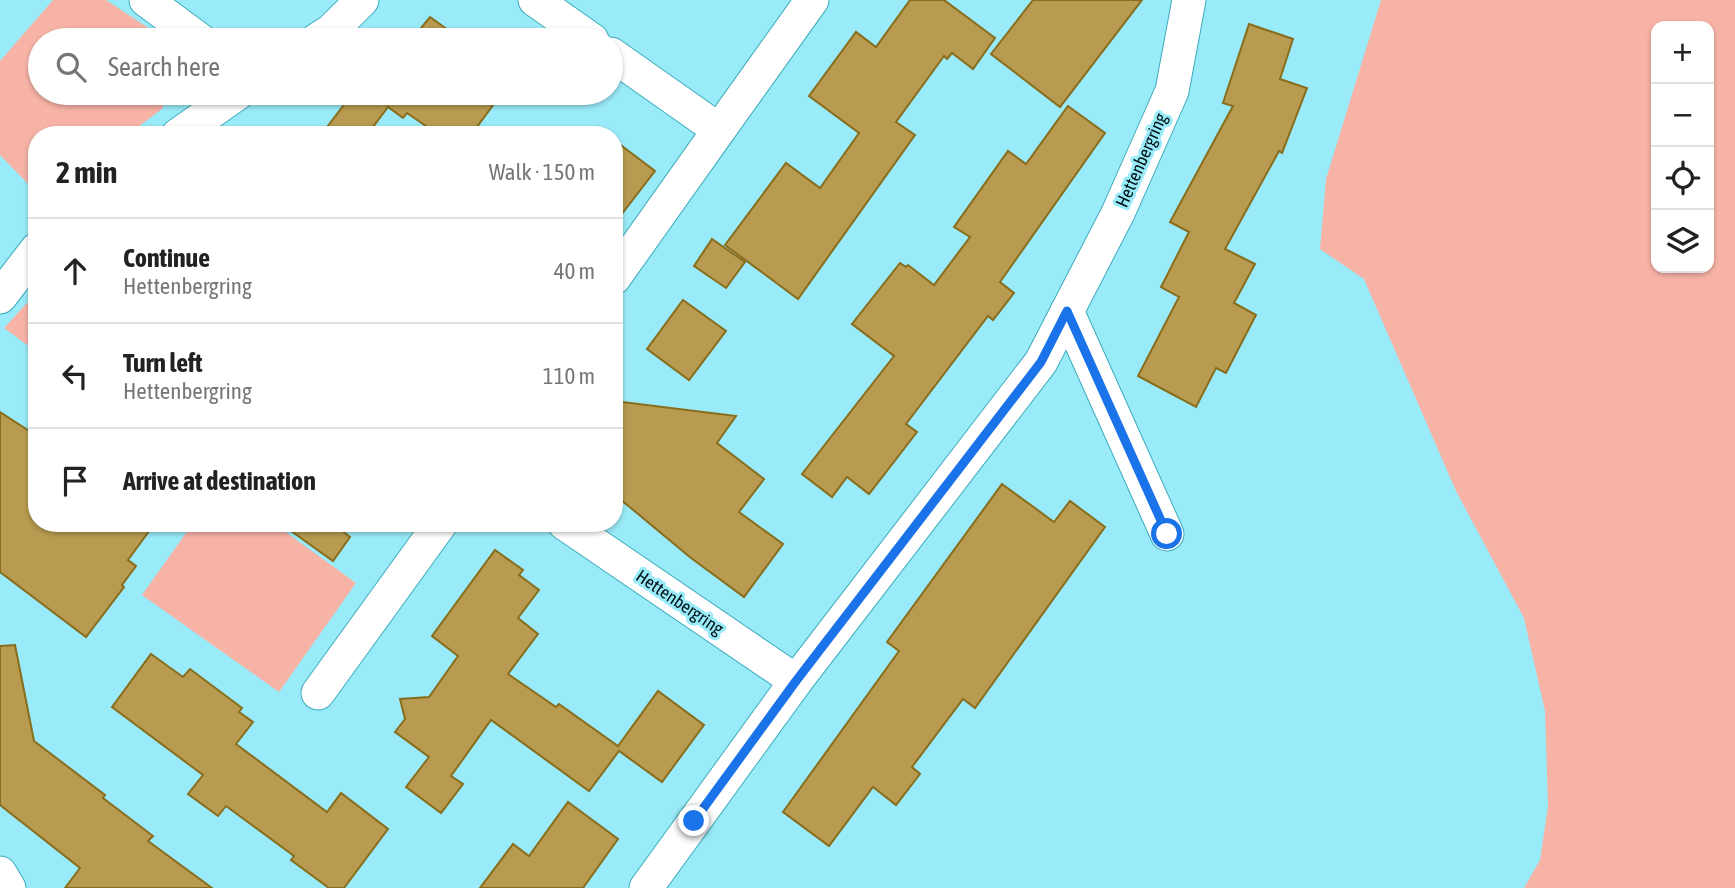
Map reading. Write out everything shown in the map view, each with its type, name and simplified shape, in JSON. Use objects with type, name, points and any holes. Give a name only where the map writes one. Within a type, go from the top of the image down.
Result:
[{"type":"street","points":[[146,0],[184,28]]},
{"type":"street","points":[[334,28],[362,0]]},
{"type":"street","points":[[535,0],[575,28]]},
{"type":"street","points":[[623,265],[812,0]]},
{"type":"street","name":"Hettenbergring","points":[[646,888],[796,681],[1041,362],[1118,213],[1172,91],[1189,0]]},
{"type":"street","points":[[623,62],[719,130]]},
{"type":"street","points":[[191,126],[221,105]]},
{"type":"street","points":[[0,297],[28,261]]},
{"type":"street","points":[[1067,311],[1167,534]]},
{"type":"street","points":[[318,692],[434,532]]},
{"type":"street","name":"Hettenbergring","points":[[577,532],[796,681]]},
{"type":"street","points":[[0,873],[9,888]]},
{"type":"shaded area","points":[[53,0],[106,0],[148,28],[29,28]]},
{"type":"shaded area","points":[[1381,0],[1735,0],[1735,888],[1524,888],[1540,860],[1548,806],[1545,711],[1524,618],[1456,491],[1364,279],[1320,249],[1326,179]]},
{"type":"shaded area","points":[[28,29],[28,105],[163,105],[162,109],[139,126],[28,126],[28,184],[0,155],[0,61]]},
{"type":"shaded area","points":[[28,302],[28,345],[4,328]]},
{"type":"shaded area","points":[[187,532],[285,532],[356,583],[279,692],[142,595]]},
{"type":"building","points":[[910,0],[944,0],[995,38],[973,69],[952,53],[947,59],[944,56],[896,122],[915,135],[798,299],[725,245],[786,163],[820,188],[859,133],[809,96],[856,32],[876,47]]},
{"type":"building","points":[[1033,0],[1142,0],[1060,107],[991,54]]},
{"type":"building","points":[[430,17],[445,28],[421,28]]},
{"type":"building","points":[[1249,24],[1293,39],[1280,79],[1307,88],[1282,153],[1279,151],[1225,249],[1255,264],[1234,303],[1256,315],[1226,373],[1216,368],[1196,407],[1138,376],[1179,297],[1161,287],[1189,232],[1170,222],[1233,106],[1223,103]]},
{"type":"building","points":[[344,105],[493,105],[478,126],[426,126],[407,113],[403,118],[388,107],[374,126],[328,126]]},
{"type":"building","points":[[1068,106],[1105,133],[1000,282],[1014,293],[993,320],[988,316],[906,424],[917,432],[869,494],[847,477],[832,497],[802,474],[894,356],[852,324],[900,263],[906,267],[908,265],[934,285],[970,237],[954,227],[1008,151],[1026,164]]},
{"type":"building","points":[[623,147],[655,171],[623,212]]},
{"type":"building","points":[[712,239],[745,262],[726,288],[694,266]]},
{"type":"building","points":[[683,300],[726,331],[689,380],[647,349]]},
{"type":"building","points":[[623,402],[736,416],[717,443],[764,479],[739,512],[783,544],[744,597],[691,558],[623,501]]},
{"type":"building","points":[[0,412],[28,430],[28,532],[148,532],[128,560],[136,566],[122,585],[124,587],[86,637],[0,572]]},
{"type":"building","points":[[1002,484],[1054,522],[1070,501],[1105,527],[975,708],[963,699],[912,767],[920,774],[896,805],[873,787],[829,846],[783,812],[899,651],[887,642]]},
{"type":"building","points":[[293,532],[344,532],[350,537],[333,561]]},
{"type":"building","points":[[495,550],[523,570],[519,575],[539,590],[518,618],[538,634],[508,674],[556,707],[559,704],[618,746],[658,691],[704,725],[662,782],[619,751],[589,791],[491,720],[451,776],[463,784],[441,813],[406,787],[429,757],[395,732],[405,719],[400,699],[429,697],[458,656],[432,636]]},
{"type":"building","points":[[15,645],[34,741],[153,836],[148,841],[212,888],[65,888],[80,868],[0,805],[0,646]]},
{"type":"building","points":[[151,654],[183,677],[190,669],[242,708],[239,712],[253,722],[236,744],[327,812],[341,793],[388,829],[344,888],[329,888],[291,860],[294,856],[226,806],[218,816],[188,794],[203,775],[112,707]]},
{"type":"building","points":[[568,802],[618,839],[583,888],[480,888],[513,844],[529,856]]},
{"type":"route","points":[[694,821],[796,681],[1041,362],[1067,311],[1167,534]]}]
